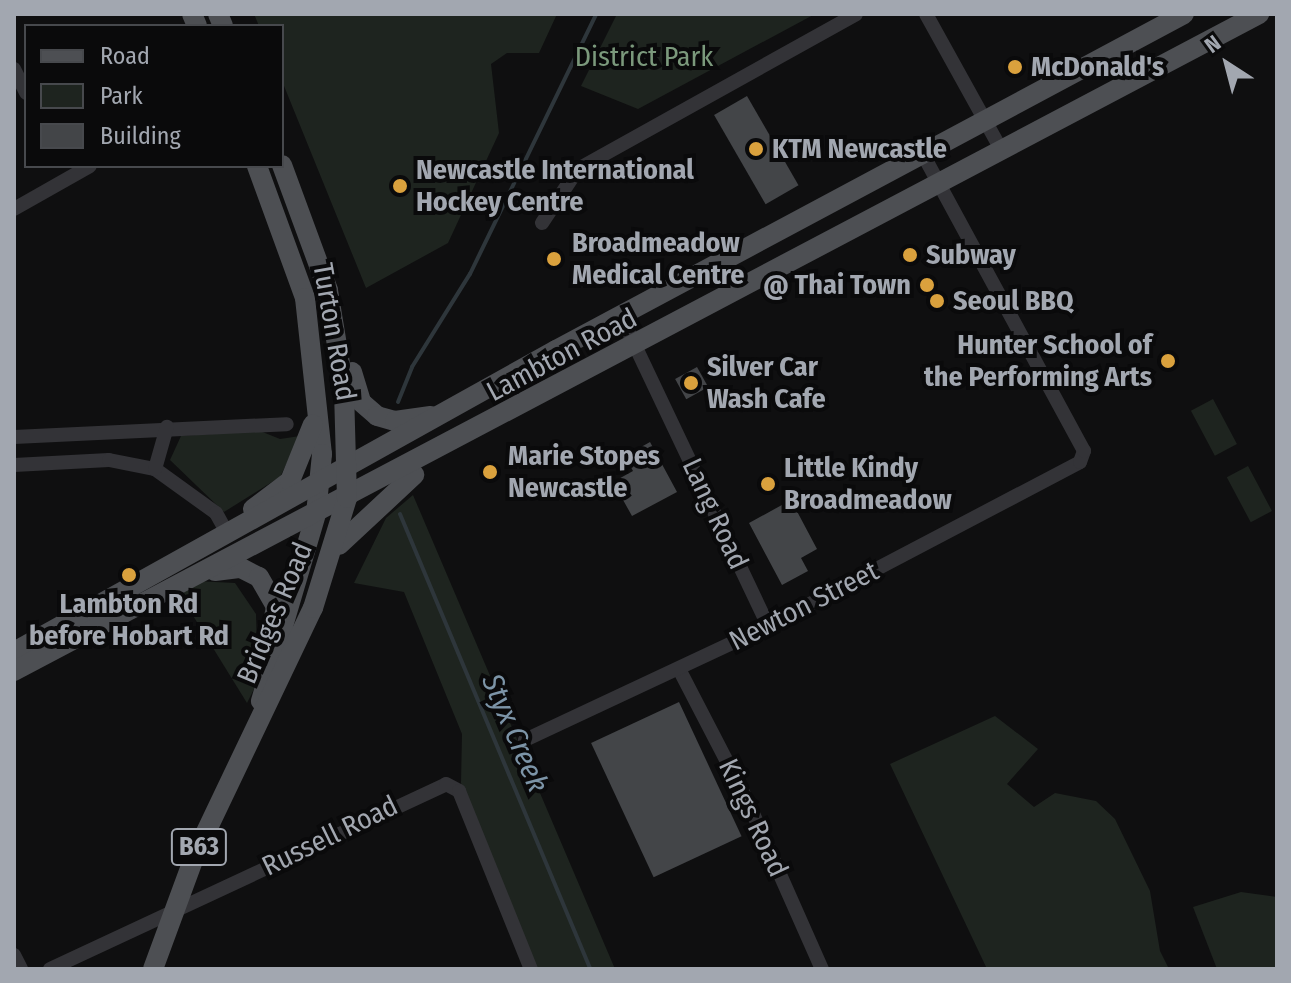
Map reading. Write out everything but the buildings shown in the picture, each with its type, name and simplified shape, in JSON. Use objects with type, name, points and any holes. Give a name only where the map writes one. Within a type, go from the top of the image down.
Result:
[{"type":"main road","name":"Lambton Road","points":[[14,652],[621,316],[1184,14]]},
{"type":"main road","name":"Lambton Road","points":[[14,671],[195,575],[430,457],[1259,14]]},
{"type":"main road","name":"Turton Road","points":[[258,168],[305,298],[320,398],[316,514]]},
{"type":"main road","name":"Turton Road","points":[[283,168],[318,257],[331,315],[348,469]]},
{"type":"main road","points":[[331,315],[345,327],[355,387],[367,408],[395,421],[441,416]]},
{"type":"main road","points":[[228,535],[290,481],[310,442],[320,398]]},
{"type":"main road","points":[[331,558],[350,529],[430,457]]},
{"type":"main road","name":"Bridges Road","points":[[153,969],[172,912],[254,728],[295,652],[331,558],[347,498],[348,469]]},
{"type":"main road","name":"Bridges Road","points":[[254,728],[273,650],[316,514]]},
{"type":"main road","points":[[195,575],[232,567],[259,577],[276,607],[273,650]]},
{"type":"street","points":[[542,223],[578,169],[856,14]]},
{"type":"street","points":[[926,14],[1002,151]]},
{"type":"street","points":[[14,69],[24,89]]},
{"type":"street","points":[[923,154],[940,184]]},
{"type":"street","points":[[14,209],[66,171]]},
{"type":"street","name":"Newton Street","points":[[525,740],[768,626],[1080,462],[1084,451],[940,184]]},
{"type":"street","name":"Lang Road","points":[[621,316],[768,626]]},
{"type":"street","points":[[14,437],[167,427],[287,424]]},
{"type":"street","points":[[155,469],[167,427]]},
{"type":"street","points":[[14,465],[109,460],[155,469],[216,513],[228,535]]},
{"type":"street","name":"Kings Road","points":[[679,669],[747,800],[822,969]]},
{"type":"street","name":"Russell Road","points":[[50,969],[437,784],[459,791],[531,969]]},
{"type":"street","points":[[14,955],[21,969]]},
{"type":"green space","name":"Newcastle International Hockey Centre","points":[[254,14],[557,14],[539,53],[507,53],[491,64],[499,133],[448,243],[366,288],[284,86],[284,24],[258,24]]},
{"type":"green space","name":"District Park","points":[[617,14],[815,14],[638,109],[581,86]]},
{"type":"green space","points":[[1213,399],[1237,444],[1215,456],[1191,411]]},
{"type":"green space","points":[[260,431],[280,439],[300,436],[280,477],[224,512],[170,460],[181,436]]},
{"type":"green space","points":[[1248,466],[1272,511],[1251,522],[1227,477]]},
{"type":"green space","points":[[413,495],[615,969],[537,969],[461,783],[462,734],[404,592],[354,583],[386,518]]},
{"type":"green space","points":[[196,581],[235,583],[256,614],[258,681],[247,703],[179,593]]},
{"type":"green space","points":[[995,716],[1038,749],[1007,784],[1034,807],[1055,793],[1096,801],[1115,819],[1150,891],[1160,951],[1169,969],[987,969],[890,764]]},
{"type":"green space","points":[[1241,892],[1277,897],[1277,969],[1217,969],[1193,907]]},
{"type":"waterway","name":"Styx Creek","points":[[398,402],[412,367],[470,274],[596,14]]},
{"type":"waterway","name":"Styx Creek","points":[[400,514],[590,969]]},
{"type":"place","name":"McDonald's","points":[[1015,67]]},
{"type":"place","name":"KTM Newcastle","points":[[756,149]]},
{"type":"place","name":"Newcastle International Hockey Centre","points":[[400,186]]},
{"type":"place","name":"Subway","points":[[910,255]]},
{"type":"place","name":"Broadmeadow Medical Centre","points":[[554,259]]},
{"type":"place","name":"@ Thai Town","points":[[927,285]]},
{"type":"place","name":"Seoul BBQ","points":[[937,301]]},
{"type":"place","name":"Hunter School of the Performing Arts","points":[[1168,361]]},
{"type":"place","name":"Silver Car Wash Cafe","points":[[691,383]]},
{"type":"place","name":"Marie Stopes Newcastle","points":[[490,472]]},
{"type":"place","name":"Little Kindy Broadmeadow","points":[[768,484]]},
{"type":"place","name":"Lambton Rd before Hobart Rd","points":[[129,575]]}]
